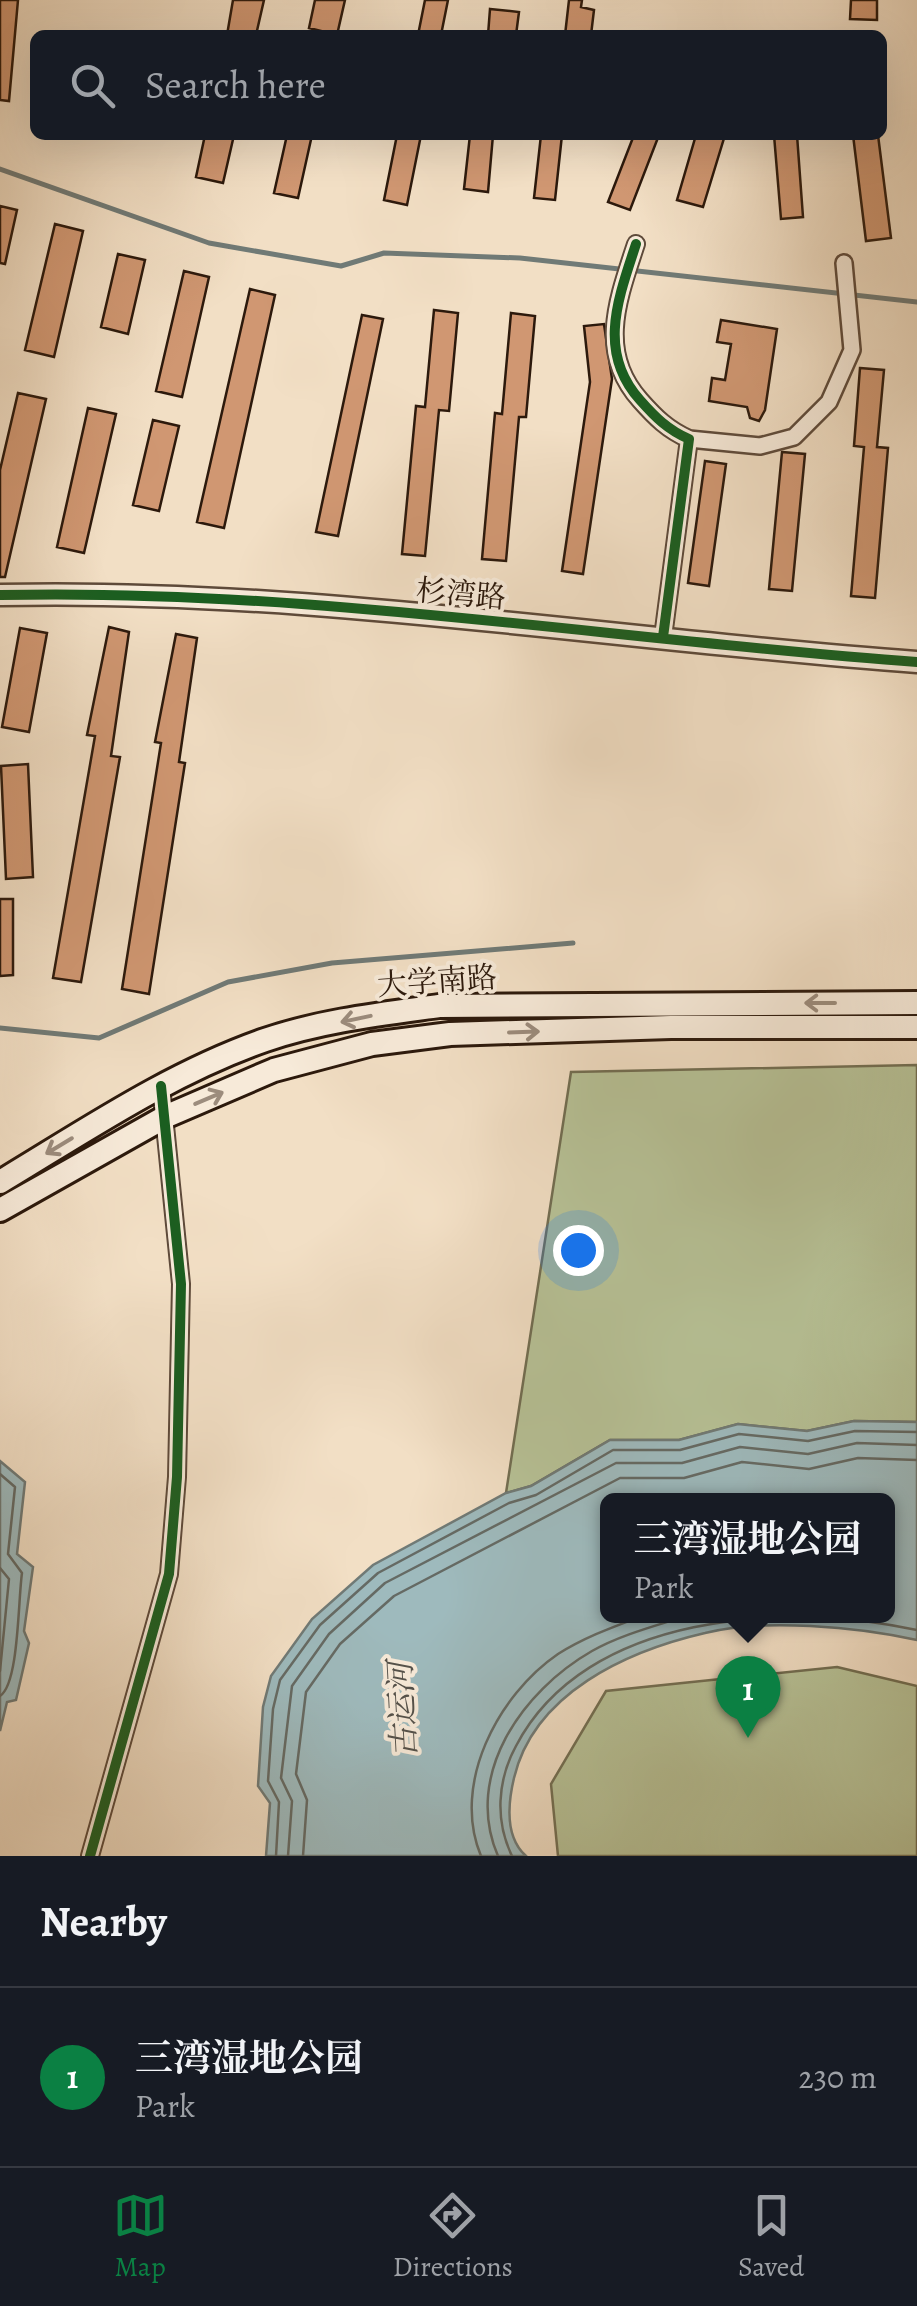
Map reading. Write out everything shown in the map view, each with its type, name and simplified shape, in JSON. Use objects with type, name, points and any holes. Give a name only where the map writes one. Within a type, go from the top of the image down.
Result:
[{"type":"main road","name":"大学南路","points":[[0,1182],[161,1086],[266,1040],[364,1017],[439,1006],[917,1003]]},
{"type":"main road","name":"大学南路","points":[[0,1210],[166,1116],[274,1070],[372,1044],[450,1034],[671,1027],[917,1027]]},
{"type":"street","points":[[636,244],[618,299],[616,366],[656,418],[689,439],[760,446],[794,437],[829,402],[852,350],[844,263]]},
{"type":"street","points":[[663,637],[689,439]]},
{"type":"street","name":"杉湾路","points":[[0,595],[119,592],[217,598],[917,662]]},
{"type":"street","points":[[90,1856],[169,1574],[177,1477],[181,1284],[161,1086]]},
{"type":"green space","points":[[917,1065],[917,1422],[854,1421],[807,1431],[738,1424],[679,1440],[610,1440],[531,1486],[506,1493],[571,1072]]},
{"type":"green space","points":[[837,1667],[917,1686],[917,1856],[558,1856],[551,1784],[606,1691]]},
{"type":"water","name":"古运河","points":[[854,1421],[917,1422],[917,1640],[839,1628],[728,1628],[675,1641],[616,1664],[563,1700],[541,1722],[525,1748],[514,1778],[510,1809],[514,1839],[526,1856],[266,1856],[270,1803],[258,1786],[263,1707],[271,1676],[312,1619],[373,1565],[506,1493],[531,1486],[610,1440],[679,1440],[738,1424],[807,1431]]},
{"type":"water","points":[[0,1461],[25,1482],[17,1554],[33,1567],[24,1631],[29,1643],[16,1700],[7,1702],[0,1731]]},
{"type":"building","points":[[0,0],[18,0],[9,101],[0,100]]},
{"type":"building","points":[[233,0],[264,0],[257,30],[228,30]]},
{"type":"building","points":[[315,0],[345,0],[338,30],[309,28]]},
{"type":"building","points":[[425,0],[448,0],[442,30],[419,30]]},
{"type":"building","points":[[569,0],[582,0],[581,7],[594,10],[592,30],[566,30]]},
{"type":"building","points":[[851,0],[877,0],[877,20],[850,19]]},
{"type":"building","points":[[490,9],[519,12],[517,30],[488,30]]},
{"type":"building","points":[[204,140],[233,140],[223,183],[196,177]]},
{"type":"building","points":[[286,140],[311,140],[298,198],[274,193]]},
{"type":"building","points":[[396,140],[420,140],[407,205],[384,200]]},
{"type":"building","points":[[469,140],[493,140],[488,192],[464,189]]},
{"type":"building","points":[[540,140],[561,140],[555,200],[534,198]]},
{"type":"building","points":[[632,140],[657,140],[630,210],[608,202]]},
{"type":"building","points":[[695,140],[723,140],[703,207],[677,200]]},
{"type":"building","points":[[774,140],[797,140],[803,217],[781,219]]},
{"type":"building","points":[[854,140],[879,140],[891,238],[866,241]]},
{"type":"building","points":[[0,206],[17,210],[5,264],[0,263]]},
{"type":"building","points":[[55,224],[83,231],[54,357],[25,350]]},
{"type":"building","points":[[118,254],[145,260],[128,334],[101,327]]},
{"type":"building","points":[[184,271],[209,277],[182,397],[156,391]]},
{"type":"building","points":[[250,289],[275,295],[224,528],[197,522]]},
{"type":"building","points":[[434,310],[458,313],[449,411],[439,410],[425,556],[402,554],[416,406],[425,407]]},
{"type":"building","points":[[511,313],[535,316],[526,417],[519,417],[506,561],[482,559],[495,413],[502,414]]},
{"type":"building","points":[[362,315],[383,319],[338,536],[316,532]]},
{"type":"building","points":[[721,320],[777,329],[765,410],[759,421],[750,418],[747,407],[709,401],[712,378],[725,380],[731,344],[717,342]]},
{"type":"building","points":[[604,324],[612,379],[583,574],[562,571],[590,382],[584,326]]},
{"type":"building","points":[[860,368],[884,370],[877,447],[888,448],[875,598],[851,596],[864,447],[854,446]]},
{"type":"building","points":[[18,393],[46,399],[5,577],[0,577],[0,470]]},
{"type":"building","points":[[88,408],[116,414],[84,553],[57,547]]},
{"type":"building","points":[[153,420],[179,426],[159,511],[133,505]]},
{"type":"building","points":[[782,452],[805,454],[792,591],[769,589]]},
{"type":"building","points":[[705,461],[726,464],[709,586],[688,583]]},
{"type":"building","points":[[109,627],[129,632],[111,756],[120,757],[81,982],[53,978],[95,736],[87,735]]},
{"type":"building","points":[[20,628],[47,633],[29,732],[2,727]]},
{"type":"building","points":[[176,634],[197,638],[179,762],[185,763],[149,994],[122,989],[161,743],[155,742]]},
{"type":"building","points":[[28,764],[33,877],[6,879],[1,766]]},
{"type":"building","points":[[0,899],[13,899],[13,975],[0,976]]},
{"type":"waterway","points":[[0,169],[209,243],[341,266],[384,253],[520,258],[917,302]]},
{"type":"waterway","points":[[0,1028],[99,1038],[228,982],[332,963],[573,943]]},
{"type":"cycle path","points":[[636,244],[615,325],[619,363],[627,382],[646,406],[668,427],[689,439],[663,637]]},
{"type":"cycle path","points":[[0,595],[115,595],[345,607],[917,662]]},
{"type":"cycle path","points":[[90,1856],[169,1574],[177,1477],[181,1284],[161,1086]]},
{"type":"place","name":"三湾湿地公园","points":[[748,1738]]}]
